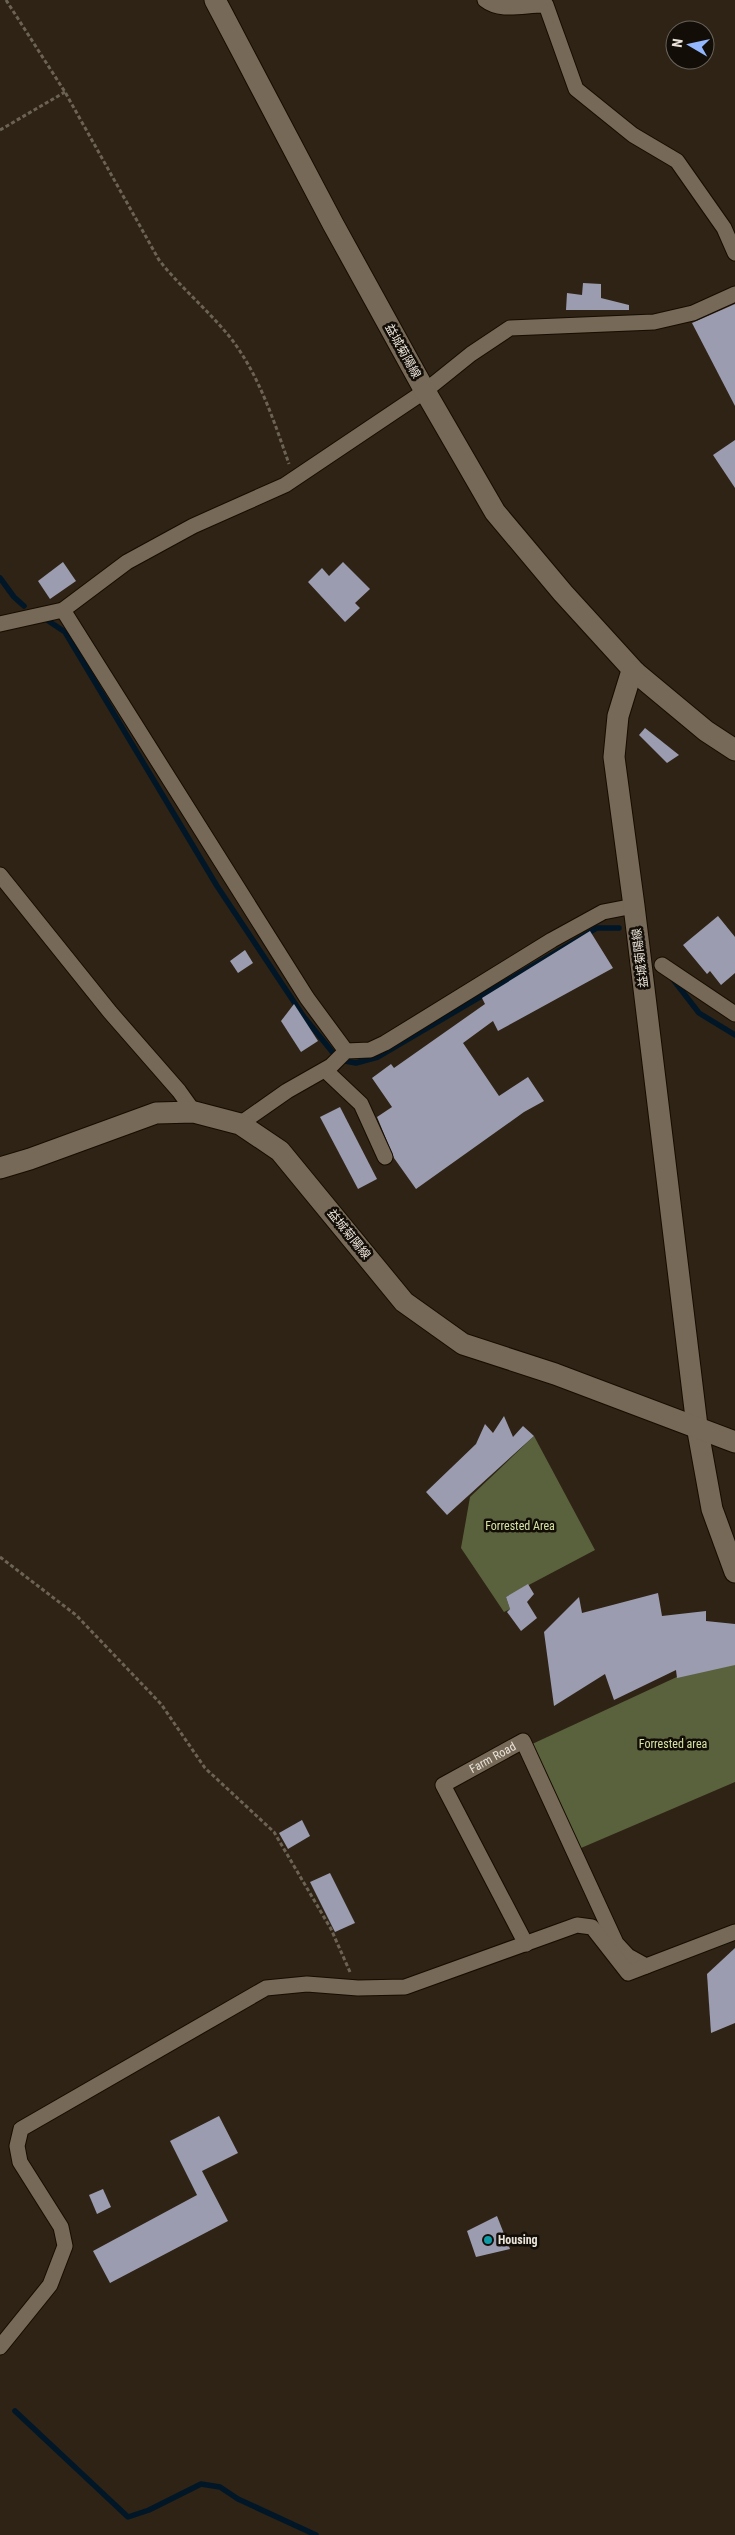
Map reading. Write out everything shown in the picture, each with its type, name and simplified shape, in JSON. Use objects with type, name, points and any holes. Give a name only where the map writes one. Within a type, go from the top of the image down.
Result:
[{"type":"main road","name":"益城菊陽線","points":[[215,0],[333,224],[425,391],[495,512],[563,593],[635,672],[706,731],[735,750]]},
{"type":"main road","name":"益城菊陽線","points":[[635,672],[630,678],[618,716],[614,757],[634,906],[697,1426]]},
{"type":"main road","name":"益城菊陽線","points":[[0,1168],[156,1113],[194,1112],[240,1124],[280,1151],[404,1302],[463,1344],[555,1374],[697,1426],[735,1442]]},
{"type":"main road","points":[[697,1426],[712,1508],[735,1572]]},
{"type":"street","points":[[485,0],[491,5],[507,8],[546,2],[576,89],[633,136],[678,162],[724,228],[735,253]]},
{"type":"street","points":[[0,624],[63,610],[128,562],[193,526],[285,485],[425,391],[479,349],[510,328],[654,322],[693,313],[735,294]]},
{"type":"street","points":[[63,610],[302,990],[346,1051]]},
{"type":"street","points":[[0,876],[110,1012],[179,1091],[194,1112]]},
{"type":"street","points":[[240,1124],[287,1091],[325,1070],[346,1051],[370,1050],[385,1043],[552,940],[603,912],[634,906]]},
{"type":"street","points":[[662,965],[735,1014]]},
{"type":"street","points":[[325,1070],[361,1104],[385,1157]]},
{"type":"street","name":"Farm Road","points":[[526,1944],[443,1785],[523,1741],[616,1943],[628,1956],[646,1966]]},
{"type":"street","points":[[0,2347],[50,2285],[65,2246],[61,2227],[20,2162],[17,2146],[21,2129],[266,1988],[307,1984],[358,1988],[405,1987],[577,1925],[592,1927],[628,1973],[735,1932]]},
{"type":"path","points":[[6,0],[65,92],[159,260],[178,285],[230,337],[255,378],[278,432],[294,478]]},
{"type":"path","points":[[0,130],[65,92]]},
{"type":"path","points":[[0,1557],[76,1615],[161,1704],[205,1768],[274,1832],[331,1929],[358,1988]]},
{"type":"green space","name":"Forrested Area","points":[[534,1436],[595,1550],[506,1597],[510,1609],[504,1612],[461,1548],[470,1497]]},
{"type":"green space","name":"Forrested area","points":[[735,1650],[735,1782],[581,1848],[530,1745]]},
{"type":"building","points":[[583,283],[601,284],[601,298],[629,305],[629,310],[566,310],[567,293],[582,295]]},
{"type":"building","points":[[735,304],[735,406],[692,323]]},
{"type":"building","points":[[735,440],[735,488],[713,455]]},
{"type":"building","points":[[63,562],[76,581],[50,599],[38,581]]},
{"type":"building","points":[[343,562],[370,589],[355,603],[360,608],[345,622],[308,582],[322,568],[329,576]]},
{"type":"building","points":[[645,728],[679,755],[667,763],[639,735]]},
{"type":"building","points":[[718,916],[735,937],[735,973],[721,985],[710,971],[707,974],[683,945]]},
{"type":"building","points":[[590,931],[613,968],[498,1031],[493,1021],[463,1043],[499,1096],[528,1077],[544,1101],[524,1112],[416,1189],[394,1158],[377,1117],[392,1107],[372,1078],[391,1064],[394,1068],[485,1004],[482,998]]},
{"type":"building","points":[[245,950],[253,963],[238,973],[230,961]]},
{"type":"building","points":[[294,1004],[318,1041],[301,1052],[281,1021]]},
{"type":"building","points":[[340,1107],[377,1179],[358,1189],[320,1117]]},
{"type":"building","points":[[504,1416],[513,1437],[523,1426],[534,1436],[447,1515],[426,1492],[476,1444],[485,1424],[493,1433]]},
{"type":"building","points":[[528,1584],[534,1594],[527,1602],[537,1618],[521,1631],[507,1612],[510,1609],[506,1597]]},
{"type":"building","points":[[658,1593],[662,1616],[706,1611],[706,1621],[735,1624],[735,1665],[677,1678],[676,1670],[614,1700],[605,1674],[554,1706],[544,1632],[579,1597],[582,1613]]},
{"type":"building","points":[[302,1820],[310,1836],[288,1849],[279,1833]]},
{"type":"building","points":[[330,1873],[355,1923],[335,1932],[310,1882]]},
{"type":"building","points":[[735,1948],[735,2023],[711,2033],[707,1974]]},
{"type":"building","points":[[219,2116],[238,2153],[202,2171],[228,2221],[110,2283],[93,2251],[197,2195],[170,2141]]},
{"type":"building","points":[[103,2189],[111,2207],[97,2214],[89,2195]]},
{"type":"building","name":"Housing","points":[[497,2216],[510,2249],[476,2257],[467,2231]]},
{"type":"waterway","points":[[0,578],[14,597],[24,606]]},
{"type":"waterway","points":[[47,620],[65,632],[217,886],[304,1017],[334,1054]]},
{"type":"waterway","points":[[345,1061],[356,1063],[378,1057],[597,928],[619,928]]},
{"type":"waterway","points":[[672,978],[699,1013],[735,1035]]},
{"type":"waterway","points":[[15,2411],[128,2517],[149,2510],[201,2484],[220,2487],[238,2499],[316,2535]]},
{"type":"place","name":"Housing","points":[[488,2240]]}]
